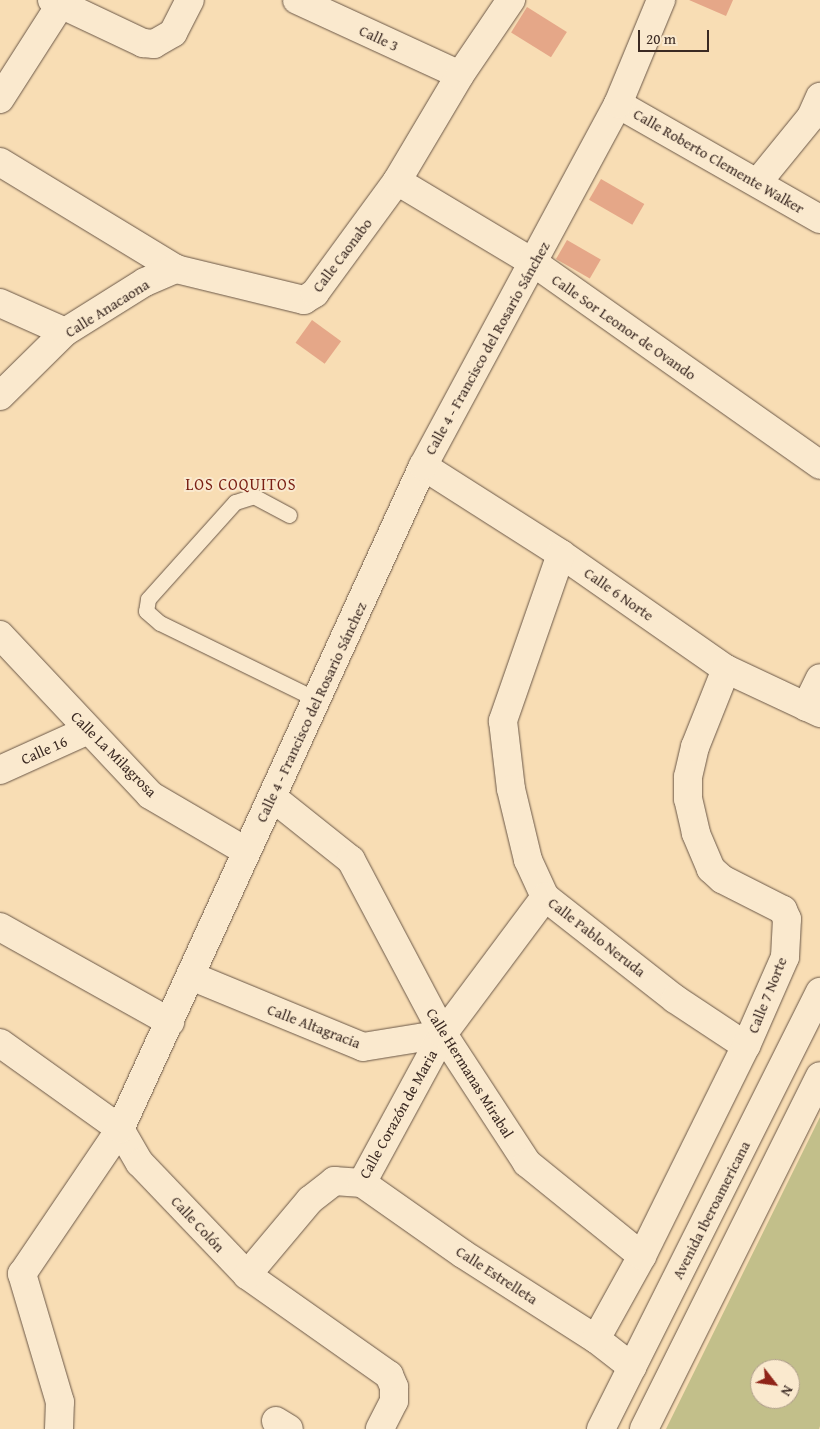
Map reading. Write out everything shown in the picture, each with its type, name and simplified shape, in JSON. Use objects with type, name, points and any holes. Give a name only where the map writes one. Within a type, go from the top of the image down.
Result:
[{"type":"street","points":[[0,99],[57,1],[143,43],[154,44],[173,33],[190,0]]},
{"type":"street","name":"Calle 3","points":[[297,0],[460,75]]},
{"type":"street","name":"Calle Caonabo","points":[[0,162],[176,269],[304,300],[315,293],[397,181],[460,75],[511,0]]},
{"type":"street","name":"Calle 4 - Francisco del Rosario Sánchez","points":[[59,1429],[60,1402],[11,1275],[120,1129],[191,976],[246,850],[318,700],[423,466],[618,104],[661,0]]},
{"type":"street","name":"Calle Roberto Clemente Walker","points":[[618,104],[820,219]]},
{"type":"street","points":[[758,182],[817,112]]},
{"type":"street","name":"Calle Sor Leonor de Ovando","points":[[397,181],[534,263],[820,464]]},
{"type":"street","name":"Calle Anacaona","points":[[0,396],[65,332],[146,282],[176,269]]},
{"type":"street","points":[[0,303],[65,332]]},
{"type":"street","name":"Calle 6 Norte","points":[[423,466],[561,554],[726,669],[813,710]]},
{"type":"street","name":"Calle Pablo Neruda","points":[[561,554],[503,721],[511,789],[528,860],[545,897],[675,999],[746,1046]]},
{"type":"street","name":"Calle La Milagrosa","points":[[0,635],[150,795],[246,850]]},
{"type":"street","name":"Calle 7 Norte","points":[[596,1339],[642,1256],[746,1046],[785,957],[787,919],[783,910],[722,879],[711,869],[699,842],[688,799],[688,777],[695,748],[726,669]]},
{"type":"street","points":[[813,710],[820,678]]},
{"type":"street","name":"Calle 16","points":[[0,770],[88,730]]},
{"type":"street","name":"Calle Hermanas Mirabal","points":[[272,797],[351,860],[443,1034],[527,1163],[642,1256]]},
{"type":"street","name":"Calle Corazón de Maria","points":[[247,1275],[310,1200],[334,1181],[362,1183],[443,1034],[545,897]]},
{"type":"street","points":[[0,927],[170,1022]]},
{"type":"street","name":"Calle Altagracia","points":[[191,976],[363,1047],[443,1034]]},
{"type":"street","name":"Avenida Iberoamericana","points":[[601,1429],[820,992]]},
{"type":"street","name":"Calle Colón","points":[[0,1043],[120,1129],[140,1163],[247,1275],[389,1375],[394,1387],[394,1401],[380,1429]]},
{"type":"street","points":[[644,1429],[820,1076]]},
{"type":"street","name":"Calle Estrelleta","points":[[362,1183],[463,1254],[596,1339],[632,1367]]},
{"type":"lane","points":[[289,515],[254,496],[235,502],[148,598],[146,611],[160,623],[318,700]]},
{"type":"shaded area","points":[[820,1117],[820,1426],[819,1429],[666,1429]]},
{"type":"building","points":[[689,0],[733,0],[726,16]]},
{"type":"building","points":[[527,7],[567,32],[551,57],[511,32]]},
{"type":"building","points":[[601,179],[644,204],[632,225],[589,200]]},
{"type":"building","points":[[567,240],[601,260],[590,279],[556,259]]},
{"type":"building","points":[[312,320],[341,341],[325,364],[296,343]]},
{"type":"district","name":"LOS COQUITOS","points":[[241,484]]}]
